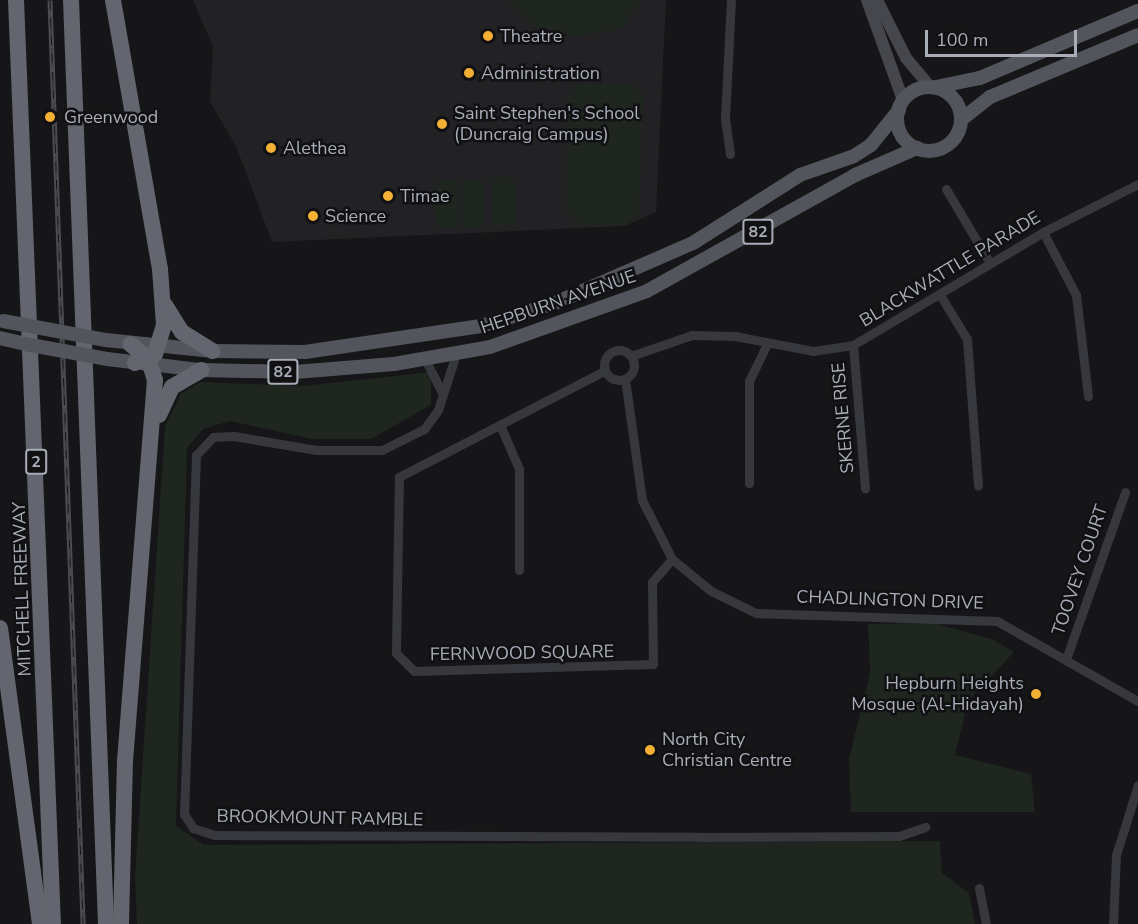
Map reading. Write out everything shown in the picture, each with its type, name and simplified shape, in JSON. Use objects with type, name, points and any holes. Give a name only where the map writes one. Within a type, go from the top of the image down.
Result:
[{"type":"highway","name":"MITCHELL FREEWAY","points":[[16,0],[53,924]]},
{"type":"highway","points":[[71,0],[106,924]]},
{"type":"highway","points":[[113,0],[162,299],[182,332],[213,351]]},
{"type":"highway","points":[[120,924],[125,761],[152,442],[155,380],[148,358],[162,299]]},
{"type":"highway","points":[[130,344],[148,358]]},
{"type":"highway","points":[[152,442],[163,398],[201,370]]},
{"type":"highway","points":[[0,628],[40,924]]},
{"type":"main road","points":[[867,0],[901,105],[900,132],[917,148]]},
{"type":"main road","points":[[878,0],[906,58],[933,87],[954,99],[962,119]]},
{"type":"main road","name":"82","points":[[901,105],[933,87],[980,78],[1138,11]]},
{"type":"main road","name":"82","points":[[917,148],[947,146],[962,119],[990,97],[1138,34]]},
{"type":"main road","name":"HEPBURN AVENUE","points":[[2,339],[107,359],[148,358],[213,351],[305,352],[402,342],[482,326],[555,303],[693,243],[800,175],[854,156],[881,134],[901,105]]},
{"type":"main road","name":"HEPBURN AVENUE","points":[[148,358],[201,370],[335,370],[456,354],[547,329],[647,291],[855,175],[917,148]]},
{"type":"main road","points":[[2,320],[130,344]]},
{"type":"street","points":[[730,154],[725,118],[731,0]]},
{"type":"street","name":"BLACKWATTLE PARADE","points":[[631,356],[692,335],[813,351],[853,345],[1043,232],[1138,184]]},
{"type":"street","points":[[946,189],[990,263]]},
{"type":"street","points":[[1043,232],[1077,295],[1088,396]]},
{"type":"street","points":[[940,295],[967,339],[978,486]]},
{"type":"street","points":[[749,483],[749,381],[767,344]]},
{"type":"street","name":"SKERNE RISE","points":[[853,345],[865,488]]},
{"type":"street","points":[[625,380],[615,380],[604,370],[611,352],[631,356],[635,367],[625,380],[642,500],[672,559]]},
{"type":"street","name":"BROOKMOUNT RAMBLE","points":[[456,354],[438,410],[423,429],[382,450],[316,450],[234,436],[213,437],[196,454],[184,814],[193,828],[215,835],[899,837],[925,826]]},
{"type":"street","points":[[425,359],[442,392]]},
{"type":"street","name":"FERNWOOD SQUARE","points":[[604,370],[399,477],[396,653],[414,671],[645,668],[653,664],[652,582],[672,559]]},
{"type":"street","points":[[500,425],[519,469],[519,570]]},
{"type":"street","name":"TOOVEY COURT","points":[[1066,660],[1125,492]]},
{"type":"street","name":"CHADLINGTON DRIVE","points":[[672,559],[711,591],[756,613],[997,621],[1138,701]]},
{"type":"street","points":[[1113,924],[1116,855],[1138,785]]},
{"type":"street","points":[[979,888],[987,924]]},
{"type":"shaded area","name":"Saint Stephen's School (Duncraig Campus)","points":[[193,0],[666,0],[656,212],[625,226],[272,242],[236,146],[210,102],[213,47]]},
{"type":"shaded area","points":[[510,0],[640,0],[622,28],[574,37],[533,25]]},
{"type":"shaded area","points":[[629,83],[643,92],[639,213],[625,226],[582,226],[567,211],[567,98],[577,85]]},
{"type":"shaded area","points":[[492,178],[515,178],[515,225],[493,225]]},
{"type":"shaded area","points":[[457,180],[458,227],[435,228],[434,181]]},
{"type":"shaded area","points":[[461,180],[483,180],[484,227],[461,227]]},
{"type":"shaded area","points":[[431,372],[431,405],[371,439],[312,439],[230,421],[203,429],[187,448],[176,826],[204,845],[940,841],[942,873],[969,893],[975,924],[137,924],[135,877],[165,426],[181,394],[200,382],[303,386]]},
{"type":"shaded area","points":[[933,623],[992,639],[1014,652],[968,701],[955,755],[1031,774],[1035,812],[851,812],[849,759],[870,673],[868,624]]},
{"type":"railway","points":[[50,0],[83,924]]},
{"type":"place","name":"Theatre","points":[[488,36]]},
{"type":"place","name":"Administration","points":[[469,73]]},
{"type":"place","name":"Greenwood","points":[[50,117]]},
{"type":"place","name":"Saint Stephen's School (Duncraig Campus)","points":[[442,124]]},
{"type":"place","name":"Alethea","points":[[271,148]]},
{"type":"place","name":"Timae","points":[[388,196]]},
{"type":"place","name":"Science","points":[[313,216]]},
{"type":"place","name":"Hepburn Heights Mosque (Al-Hidayah)","points":[[1036,694]]},
{"type":"place","name":"North City Christian Centre","points":[[650,750]]}]
